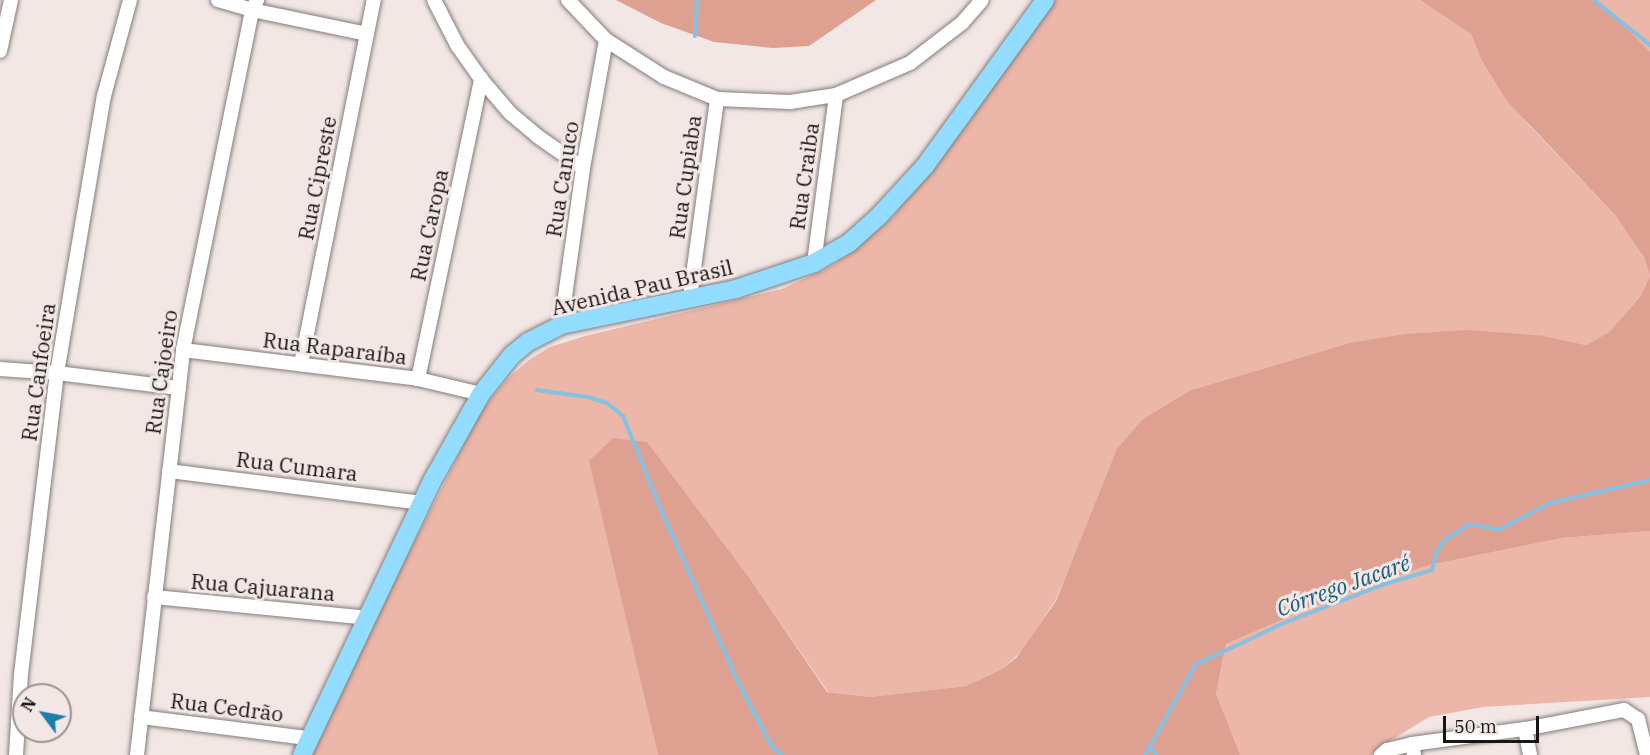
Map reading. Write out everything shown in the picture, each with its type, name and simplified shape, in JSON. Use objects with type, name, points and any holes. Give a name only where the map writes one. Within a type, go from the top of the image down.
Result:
[{"type":"main road","name":"Avenida Pau Brasil","points":[[305,747],[421,503],[481,394],[512,355],[528,342],[561,325],[736,289],[814,263],[849,243],[878,217],[925,166],[1045,0]]},
{"type":"street","points":[[0,51],[11,0]]},
{"type":"street","name":"Rua Canfoeira","points":[[16,755],[21,674],[57,373],[104,96],[130,0]]},
{"type":"street","points":[[218,0],[254,5],[367,34]]},
{"type":"street","name":"Rua Cipreste","points":[[301,364],[374,0]]},
{"type":"street","points":[[434,0],[457,45],[481,79],[510,113],[537,136],[583,168]]},
{"type":"street","points":[[568,0],[606,40],[664,77],[717,99],[790,102],[836,95],[910,63],[962,23],[982,0]]},
{"type":"street","name":"Rua Cajoeiro","points":[[137,755],[183,350],[254,5]]},
{"type":"street","name":"Rua Canuco","points":[[561,325],[583,168],[606,40]]},
{"type":"street","name":"Rua Caropa","points":[[418,379],[481,79]]},
{"type":"street","name":"Rua Craiba","points":[[814,263],[836,95]]},
{"type":"street","name":"Rua Cupiaba","points":[[690,297],[717,99]]},
{"type":"street","name":"Rua Raparaíba","points":[[183,350],[418,379],[481,394]]},
{"type":"street","points":[[0,369],[57,373],[179,388]]},
{"type":"street","name":"Rua Cumara","points":[[169,471],[421,503]]},
{"type":"street","name":"Rua Cajuarana","points":[[154,597],[367,618]]},
{"type":"street","points":[[1381,755],[1386,750],[1413,749],[1624,710],[1638,719],[1647,755]]},
{"type":"street","name":"Rua Cedrão","points":[[141,717],[305,747]]},
{"type":"street","points":[[1525,729],[1530,755]]},
{"type":"shaded area","points":[[616,0],[876,0],[809,46],[773,48],[714,42],[661,23]]},
{"type":"shaded area","points":[[1051,0],[1420,0],[1471,34],[1481,59],[1528,124],[1616,216],[1633,238],[1644,257],[1650,276],[1640,297],[1609,332],[1586,345],[1544,336],[1349,343],[1191,390],[1074,558],[1055,601],[1022,651],[1002,669],[966,686],[870,697],[828,692],[750,579],[590,461],[658,755],[306,755],[481,411],[508,378],[529,360],[550,347],[585,336],[782,289],[830,267],[851,253],[893,217]]},
{"type":"shaded area","points":[[1420,0],[1598,0],[1650,52],[1650,276],[1644,257],[1616,216],[1507,101],[1481,59],[1471,34]]},
{"type":"shaded area","points":[[1598,0],[1650,0],[1650,52],[1635,40]]},
{"type":"shaded area","points":[[1650,276],[1650,531],[1562,538],[1430,565],[1333,598],[1226,644],[1216,694],[1240,755],[658,755],[589,461],[613,438],[647,442],[750,579],[827,692],[870,697],[966,686],[1002,669],[1017,657],[1056,601],[1117,449],[1142,420],[1191,390],[1349,343],[1406,334],[1467,330],[1544,336],[1586,345],[1609,332],[1640,297]]},
{"type":"shaded area","points":[[1650,531],[1650,697],[1483,707],[1429,717],[1371,755],[1240,755],[1235,748],[1216,694],[1226,644],[1333,598],[1430,565],[1562,538]]},
{"type":"waterway","points":[[695,36],[697,0]]},
{"type":"waterway","points":[[1594,0],[1650,45]]},
{"type":"waterway","points":[[537,390],[588,397],[607,403],[623,416],[661,510],[737,680],[771,745],[781,755]]},
{"type":"waterway","name":"Córrego Jacaré","points":[[1145,755],[1195,665],[1284,623],[1382,585],[1432,570],[1436,552],[1445,540],[1470,524],[1498,530],[1550,503],[1650,480]]},
{"type":"waterway","name":"Córrego Jacaré","points":[[1151,749],[1156,755]]}]
